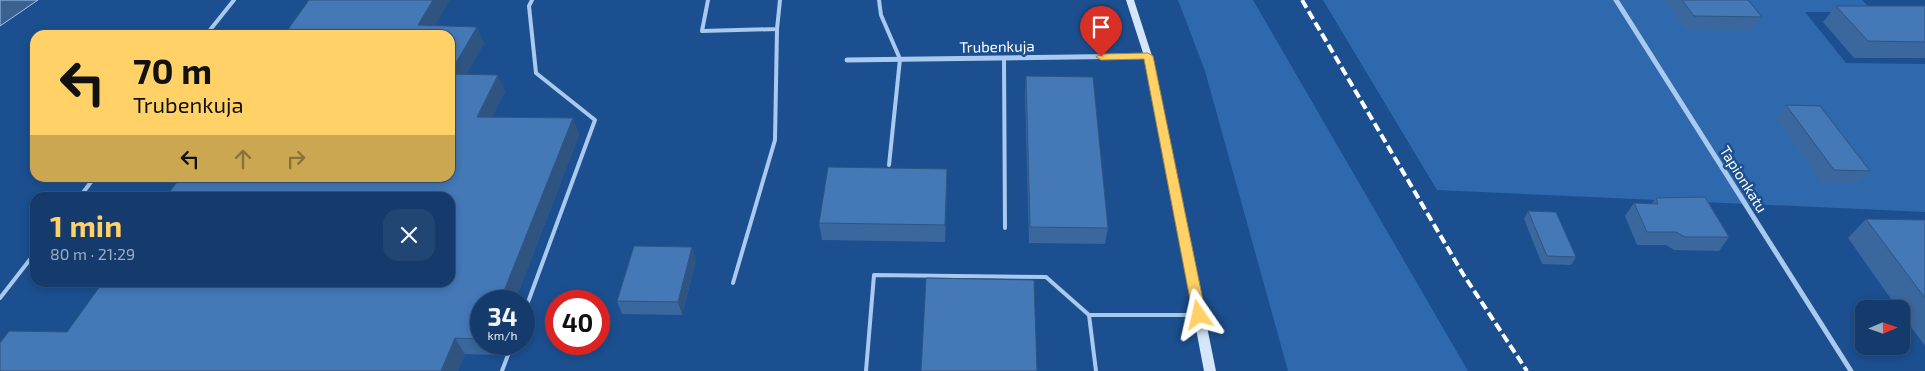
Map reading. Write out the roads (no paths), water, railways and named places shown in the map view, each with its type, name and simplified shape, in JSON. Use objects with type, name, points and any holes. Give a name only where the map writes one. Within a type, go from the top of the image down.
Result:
[{"type":"street","points":[[1130,0],[1148,56],[1210,371]]},
{"type":"street","name":"Tapionkatu","points":[[1616,0],[1851,371]]},
{"type":"street","name":"Trubenkuja","points":[[847,60],[1148,56]]},
{"type":"lane","points":[[210,30],[234,0]]},
{"type":"lane","points":[[532,0],[529,6],[536,73],[596,120],[533,290]]},
{"type":"lane","points":[[708,0],[702,31],[777,29]]},
{"type":"lane","points":[[733,283],[775,140],[777,29],[780,0]]},
{"type":"lane","points":[[879,0],[881,15],[900,59],[889,165]]},
{"type":"lane","points":[[1004,58],[1005,228]]},
{"type":"lane","points":[[0,298],[30,259]]},
{"type":"lane","points":[[866,371],[874,275],[1046,277],[1090,315],[1199,315]]},
{"type":"lane","points":[[1090,315],[1096,371]]},
{"type":"lane","points":[[502,371],[508,355]]},
{"type":"railway","points":[[1302,0],[1463,274],[1527,371]]}]
